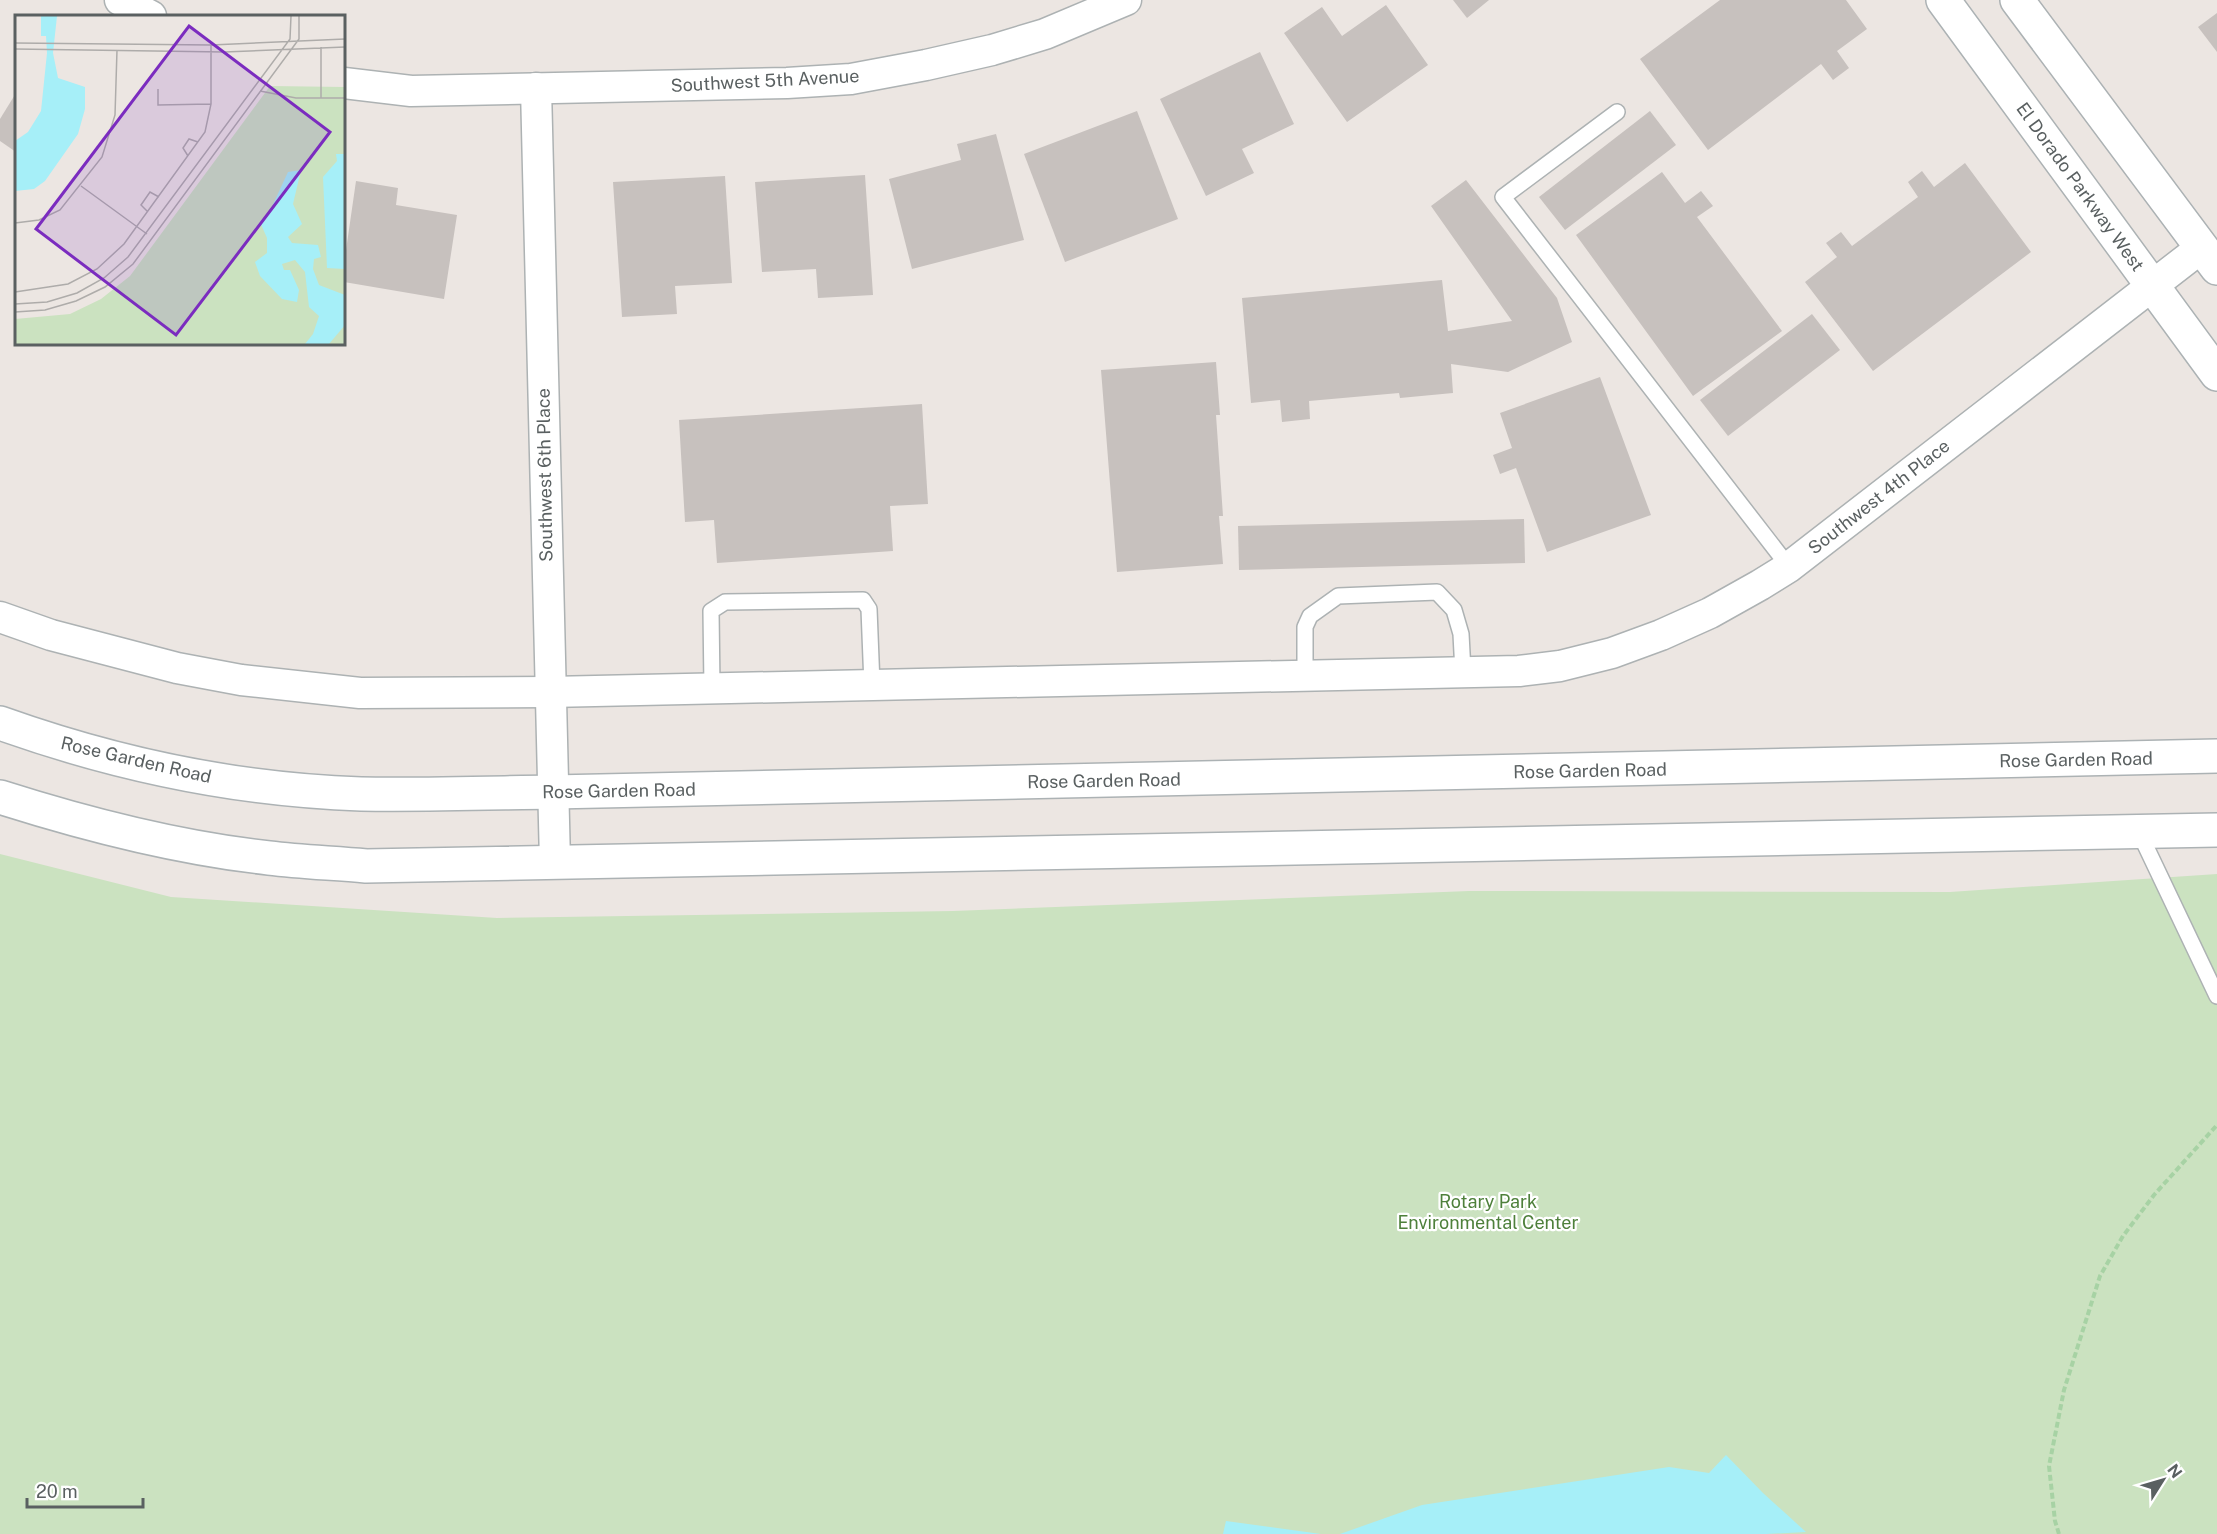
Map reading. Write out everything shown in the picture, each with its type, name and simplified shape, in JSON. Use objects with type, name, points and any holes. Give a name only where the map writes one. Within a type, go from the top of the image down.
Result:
[{"type":"street","points":[[120,0],[149,15]]},
{"type":"street","name":"Southwest 5th Avenue","points":[[345,83],[411,91],[787,83],[851,79],[992,50],[1045,34],[1126,0]]},
{"type":"street","name":"El Dorado Parkway West","points":[[1943,0],[2217,374]]},
{"type":"street","points":[[2017,0],[2209,258]]},
{"type":"street","name":"Southwest 6th Place","points":[[536,88],[555,862]]},
{"type":"street","name":"Southwest 4th Place","points":[[1463,672],[1519,671],[1560,666],[1612,653],[1661,635],[1710,613],[1789,567],[2152,286],[2209,258]]},
{"type":"street","points":[[0,617],[51,635],[177,668],[241,680],[360,693],[550,692],[1463,672]]},
{"type":"street","name":"Rose Garden Road","points":[[0,723],[89,751],[155,767],[269,786],[361,794],[553,792],[2217,756]]},
{"type":"street","points":[[0,797],[68,819],[171,843],[268,858],[366,866],[2217,830]]},
{"type":"lane","points":[[1617,112],[1503,197],[1789,567]]},
{"type":"lane","points":[[1305,675],[1305,627],[1310,616],[1338,596],[1437,592],[1454,610],[1461,634],[1463,672]]},
{"type":"lane","points":[[712,688],[711,611],[725,602],[862,600],[869,609],[872,685]]},
{"type":"lane","points":[[2139,832],[2217,996]]},
{"type":"path","points":[[2059,1534],[2055,1521],[2049,1466],[2064,1390],[2100,1276],[2123,1236],[2154,1195],[2217,1125]]},
{"type":"green space","name":"Rotary Park Environmental Center","points":[[0,854],[171,897],[497,918],[953,911],[1469,891],[1950,892],[2217,874],[2217,1534],[0,1534]]},
{"type":"water","points":[[1726,1455],[1806,1532],[1766,1534],[1340,1534],[1422,1505],[1669,1467],[1709,1473]]},
{"type":"water","points":[[1226,1521],[1321,1534],[1223,1534]]},
{"type":"building","points":[[1453,0],[1489,0],[1467,18]]},
{"type":"building","points":[[1720,0],[1846,0],[1867,29],[1837,51],[1849,68],[1833,80],[1821,64],[1708,150],[1640,59]]},
{"type":"building","points":[[1386,5],[1428,65],[1347,122],[1284,33],[1322,7],[1342,36]]},
{"type":"building","points":[[2217,13],[2217,52],[2198,27]]},
{"type":"building","points":[[1260,52],[1294,124],[1242,149],[1254,173],[1206,196],[1160,99]]},
{"type":"building","points":[[15,95],[15,151],[0,141],[0,119]]},
{"type":"building","points":[[1137,111],[1178,219],[1065,262],[1024,154]]},
{"type":"building","points":[[1650,111],[1676,145],[1565,230],[1539,197]]},
{"type":"building","points":[[996,134],[1024,240],[912,269],[889,179],[961,160],[957,144]]},
{"type":"building","points":[[1965,163],[2031,252],[1873,371],[1805,282],[1837,257],[1826,243],[1841,232],[1852,246],[1918,197],[1908,182],[1922,171],[1934,187]]},
{"type":"building","points":[[1662,172],[1685,203],[1701,191],[1713,206],[1697,217],[1782,331],[1693,396],[1576,235]]},
{"type":"building","points":[[865,175],[873,295],[818,298],[816,269],[762,272],[755,182]]},
{"type":"building","points":[[725,176],[732,283],[675,286],[677,314],[622,317],[613,182]]},
{"type":"building","points":[[1466,180],[1557,298],[1572,342],[1508,372],[1451,364],[1453,393],[1400,398],[1399,393],[1309,401],[1310,419],[1282,422],[1280,400],[1251,403],[1242,298],[1442,280],[1448,331],[1512,321],[1431,206]]},
{"type":"building","points":[[356,181],[398,188],[396,205],[457,215],[444,299],[345,282],[345,257]]},
{"type":"building","points":[[1812,314],[1840,350],[1728,436],[1700,400]]},
{"type":"building","points":[[1216,362],[1220,415],[1216,415],[1223,516],[1219,516],[1223,564],[1117,572],[1101,370]]},
{"type":"building","points":[[1600,377],[1651,515],[1547,552],[1516,468],[1500,474],[1493,455],[1512,448],[1500,413]]},
{"type":"building","points":[[922,404],[928,504],[890,506],[893,551],[717,563],[714,520],[685,522],[679,420]]},
{"type":"building","points":[[1524,519],[1525,563],[1239,570],[1238,526]]}]
